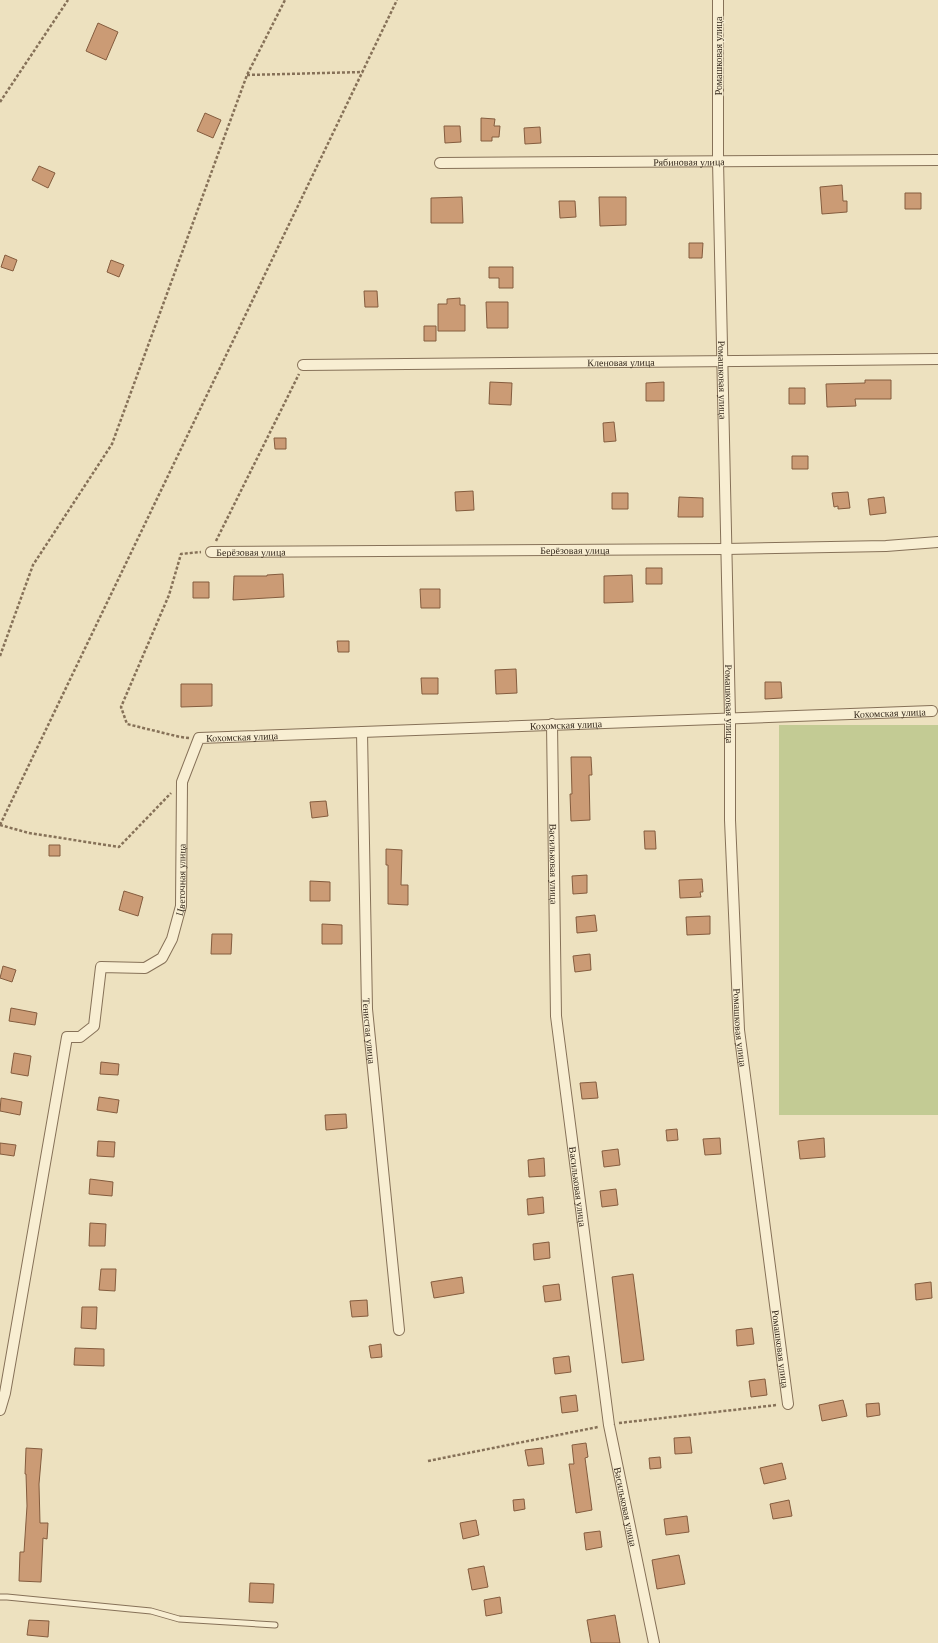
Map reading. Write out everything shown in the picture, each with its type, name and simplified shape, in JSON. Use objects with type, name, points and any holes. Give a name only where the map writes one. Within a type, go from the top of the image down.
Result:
[{"type":"street","name":"Ромашковая улица","points":[[718,0],[718,161],[730,718],[730,820],[739,1030],[788,1404]]},
{"type":"street","name":"Рябиновая улица","points":[[440,163],[938,160]]},
{"type":"street","name":"Кленовая улица","points":[[303,364],[938,359]]},
{"type":"street","name":"Берёзовая улица","points":[[211,552],[726,549],[886,546],[938,542]]},
{"type":"street","name":"Кохомская улица","points":[[199,738],[932,711]]},
{"type":"street","name":"Васильковая улица","points":[[552,724],[556,1016],[608,1424],[654,1643]]},
{"type":"street","name":"Тенистая улица","points":[[362,732],[367,1009],[399,1330]]},
{"type":"street","name":"Цветочная улица","points":[[0,1410],[6,1385],[67,1037],[80,1037],[94,1026],[102,967],[145,968],[162,958],[172,939],[181,906],[182,782],[199,738]]},
{"type":"lane","points":[[0,1597],[7,1596],[151,1611],[180,1619],[275,1625]]},
{"type":"path","points":[[0,102],[68,0]]},
{"type":"path","points":[[0,656],[33,565],[112,444],[247,75],[285,0]]},
{"type":"path","points":[[182,782],[119,847],[29,833],[0,825],[397,0]]},
{"type":"path","points":[[247,75],[363,72]]},
{"type":"path","points":[[199,738],[180,737],[127,724],[121,707],[169,595],[181,554],[211,552],[303,364]]},
{"type":"green space","points":[[779,725],[938,725],[938,1115],[779,1115]]},
{"type":"building","points":[[98,23],[118,32],[106,60],[86,51]]},
{"type":"building","points":[[205,113],[221,120],[213,138],[197,131]]},
{"type":"building","points":[[481,118],[495,119],[494,126],[500,126],[499,137],[492,137],[492,141],[481,141]]},
{"type":"building","points":[[444,126],[460,126],[461,142],[445,143]]},
{"type":"building","points":[[540,127],[541,143],[525,144],[524,128]]},
{"type":"building","points":[[39,166],[55,173],[48,188],[32,180]]},
{"type":"building","points":[[842,185],[843,201],[847,201],[847,212],[822,214],[820,187]]},
{"type":"building","points":[[905,193],[921,193],[921,209],[905,209]]},
{"type":"building","points":[[462,197],[463,223],[431,223],[431,198]]},
{"type":"building","points":[[599,197],[626,197],[626,225],[600,226]]},
{"type":"building","points":[[559,201],[575,201],[576,217],[560,218]]},
{"type":"building","points":[[689,243],[703,243],[702,258],[689,258]]},
{"type":"building","points":[[5,255],[17,260],[13,271],[1,267]]},
{"type":"building","points":[[111,260],[124,265],[119,277],[107,272]]},
{"type":"building","points":[[489,267],[513,267],[513,288],[499,288],[499,278],[489,278]]},
{"type":"building","points":[[364,291],[377,291],[378,307],[365,307]]},
{"type":"building","points":[[460,298],[460,305],[465,305],[465,331],[438,331],[438,304],[447,304],[447,299]]},
{"type":"building","points":[[486,302],[508,302],[508,328],[487,328]]},
{"type":"building","points":[[424,326],[436,326],[436,341],[424,341]]},
{"type":"building","points":[[865,380],[891,380],[891,399],[855,399],[856,406],[827,407],[826,384],[865,383]]},
{"type":"building","points":[[490,382],[512,383],[511,405],[489,404]]},
{"type":"building","points":[[664,382],[664,401],[646,401],[646,383]]},
{"type":"building","points":[[789,388],[805,388],[805,404],[789,404]]},
{"type":"building","points":[[614,422],[616,441],[604,442],[603,423]]},
{"type":"building","points":[[274,438],[286,438],[286,449],[275,449]]},
{"type":"building","points":[[792,456],[808,456],[808,469],[792,469]]},
{"type":"building","points":[[473,491],[474,510],[456,511],[455,492]]},
{"type":"building","points":[[848,492],[850,508],[838,509],[838,506],[834,507],[832,493]]},
{"type":"building","points":[[612,493],[628,493],[628,509],[612,509]]},
{"type":"building","points":[[679,497],[703,498],[703,517],[678,517]]},
{"type":"building","points":[[884,497],[886,513],[870,515],[868,499]]},
{"type":"building","points":[[646,568],[662,568],[662,584],[646,584]]},
{"type":"building","points":[[283,574],[284,597],[233,600],[234,576],[267,576]]},
{"type":"building","points":[[632,575],[633,602],[604,603],[604,576]]},
{"type":"building","points":[[193,582],[209,582],[209,598],[193,598]]},
{"type":"building","points":[[420,589],[440,589],[440,608],[421,608]]},
{"type":"building","points":[[337,641],[349,641],[349,652],[338,652]]},
{"type":"building","points":[[516,669],[517,693],[496,694],[495,670]]},
{"type":"building","points":[[421,678],[438,678],[438,694],[422,694]]},
{"type":"building","points":[[765,682],[781,682],[782,698],[765,699]]},
{"type":"building","points":[[181,684],[212,684],[212,706],[181,707]]},
{"type":"building","points":[[571,757],[591,757],[592,775],[589,775],[590,820],[571,821]]},
{"type":"building","points":[[326,801],[328,816],[312,818],[310,802]]},
{"type":"building","points":[[644,831],[655,831],[656,849],[645,849]]},
{"type":"building","points":[[49,845],[60,845],[60,856],[49,856]]},
{"type":"building","points":[[386,849],[402,850],[401,885],[408,885],[408,905],[388,904],[388,865],[386,865]]},
{"type":"building","points":[[587,875],[587,893],[573,894],[572,876]]},
{"type":"building","points":[[702,879],[703,892],[700,892],[701,897],[680,898],[679,880]]},
{"type":"building","points":[[310,881],[330,882],[330,901],[310,901]]},
{"type":"building","points":[[124,891],[143,897],[138,916],[119,910]]},
{"type":"building","points":[[595,915],[597,931],[577,933],[576,917]]},
{"type":"building","points":[[710,916],[710,934],[687,935],[686,917]]},
{"type":"building","points":[[322,924],[342,925],[342,944],[322,944]]},
{"type":"building","points":[[212,934],[232,934],[231,954],[211,954]]},
{"type":"building","points":[[590,954],[591,970],[575,972],[573,956]]},
{"type":"building","points":[[3,966],[16,970],[12,982],[0,978]]},
{"type":"building","points":[[11,1008],[37,1013],[35,1025],[9,1021]]},
{"type":"building","points":[[14,1053],[31,1056],[28,1076],[11,1073]]},
{"type":"building","points":[[101,1062],[119,1064],[118,1075],[100,1074]]},
{"type":"building","points":[[596,1082],[598,1098],[582,1099],[580,1083]]},
{"type":"building","points":[[99,1097],[119,1100],[117,1113],[97,1110]]},
{"type":"building","points":[[1,1098],[22,1102],[20,1115],[0,1111]]},
{"type":"building","points":[[346,1114],[347,1128],[326,1130],[325,1115]]},
{"type":"building","points":[[677,1129],[678,1140],[667,1141],[666,1130]]},
{"type":"building","points":[[720,1138],[721,1154],[705,1155],[703,1139]]},
{"type":"building","points":[[824,1138],[825,1157],[800,1159],[798,1141]]},
{"type":"building","points":[[98,1141],[115,1142],[114,1157],[97,1156]]},
{"type":"building","points":[[0,1143],[16,1145],[14,1156],[0,1154]]},
{"type":"building","points":[[618,1149],[620,1165],[604,1167],[602,1151]]},
{"type":"building","points":[[544,1158],[545,1176],[529,1177],[528,1160]]},
{"type":"building","points":[[90,1179],[113,1182],[112,1196],[89,1194]]},
{"type":"building","points":[[616,1189],[618,1205],[602,1207],[600,1191]]},
{"type":"building","points":[[543,1197],[544,1213],[528,1215],[527,1199]]},
{"type":"building","points":[[90,1223],[106,1224],[105,1246],[89,1246]]},
{"type":"building","points":[[549,1242],[550,1258],[534,1260],[533,1244]]},
{"type":"building","points":[[101,1269],[116,1269],[115,1291],[99,1290]]},
{"type":"building","points":[[633,1274],[644,1360],[622,1363],[612,1277]]},
{"type":"building","points":[[462,1277],[464,1293],[434,1298],[431,1282]]},
{"type":"building","points":[[931,1282],[932,1298],[916,1300],[915,1284]]},
{"type":"building","points":[[559,1284],[561,1300],[545,1302],[543,1286]]},
{"type":"building","points":[[367,1300],[368,1316],[352,1317],[350,1301]]},
{"type":"building","points":[[82,1307],[97,1307],[96,1329],[81,1328]]},
{"type":"building","points":[[752,1328],[754,1344],[737,1346],[736,1330]]},
{"type":"building","points":[[381,1344],[382,1357],[371,1358],[369,1346]]},
{"type":"building","points":[[75,1348],[104,1349],[104,1366],[74,1365]]},
{"type":"building","points":[[569,1356],[571,1372],[555,1374],[553,1358]]},
{"type":"building","points":[[765,1379],[767,1395],[751,1397],[749,1381]]},
{"type":"building","points":[[576,1395],[578,1411],[562,1413],[560,1397]]},
{"type":"building","points":[[843,1400],[847,1416],[822,1421],[819,1405]]},
{"type":"building","points":[[879,1403],[880,1415],[867,1417],[866,1404]]},
{"type":"building","points":[[690,1437],[692,1453],[675,1454],[674,1438]]},
{"type":"building","points":[[586,1443],[588,1457],[585,1458],[592,1510],[576,1513],[569,1464],[574,1464],[572,1445]]},
{"type":"building","points":[[26,1448],[42,1449],[39,1484],[40,1523],[48,1523],[47,1539],[43,1538],[41,1582],[19,1581],[20,1552],[24,1552],[27,1506],[25,1474]]},
{"type":"building","points":[[542,1448],[544,1464],[528,1466],[525,1450]]},
{"type":"building","points":[[660,1457],[661,1468],[650,1469],[649,1458]]},
{"type":"building","points":[[782,1463],[786,1479],[764,1484],[760,1468]]},
{"type":"building","points":[[524,1499],[525,1509],[514,1511],[513,1500]]},
{"type":"building","points":[[789,1500],[792,1516],[773,1519],[770,1504]]},
{"type":"building","points":[[687,1516],[689,1532],[666,1535],[664,1519]]},
{"type":"building","points":[[476,1520],[479,1535],[463,1539],[460,1523]]},
{"type":"building","points":[[600,1531],[602,1547],[586,1550],[584,1533]]},
{"type":"building","points":[[679,1555],[685,1584],[657,1589],[652,1560]]},
{"type":"building","points":[[484,1566],[488,1587],[472,1590],[468,1569]]},
{"type":"building","points":[[250,1583],[274,1584],[273,1603],[249,1602]]},
{"type":"building","points":[[500,1597],[502,1613],[486,1616],[484,1600]]},
{"type":"building","points":[[615,1615],[620,1643],[591,1643],[587,1620]]},
{"type":"building","points":[[29,1620],[49,1621],[48,1637],[27,1635]]}]
